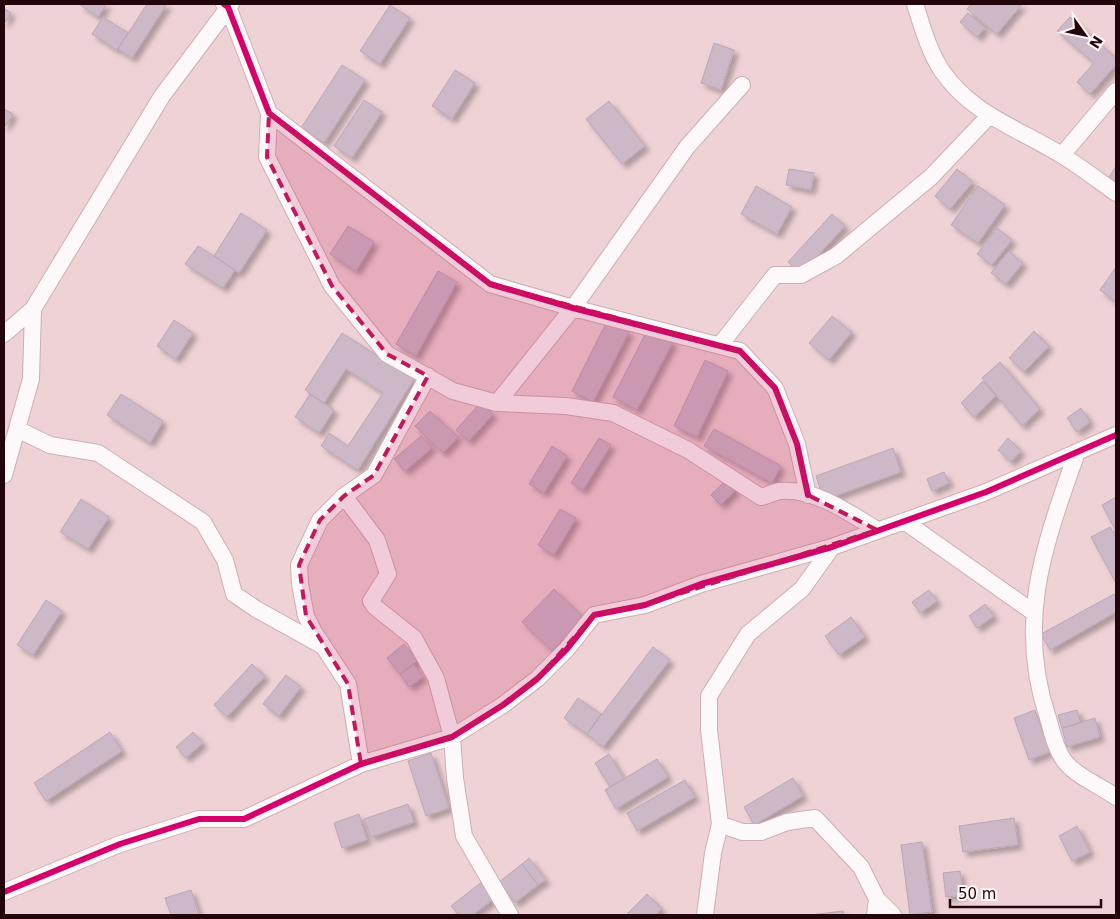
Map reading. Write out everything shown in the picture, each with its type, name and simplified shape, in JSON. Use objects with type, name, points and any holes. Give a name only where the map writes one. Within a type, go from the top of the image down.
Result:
[{"type":"street","points":[[915,4],[924,31],[941,69],[956,89],[1008,128],[1062,155],[1116,193]]},
{"type":"street","points":[[228,5],[269,113],[267,157],[332,286],[387,354],[453,392],[497,403],[566,406],[613,413],[688,450],[761,497],[780,492],[808,495],[844,510],[877,530]]},
{"type":"street","points":[[4,334],[33,309],[162,96],[228,5]]},
{"type":"street","points":[[497,403],[572,308],[688,147],[742,85]]},
{"type":"street","points":[[1062,155],[1116,91]]},
{"type":"street","points":[[269,113],[490,284],[572,308],[740,350],[775,388],[797,444],[808,495]]},
{"type":"street","points":[[720,345],[775,275],[800,275],[836,256],[931,178],[990,115]]},
{"type":"street","points":[[4,475],[31,379],[33,309]]},
{"type":"street","points":[[360,764],[348,684],[306,616],[300,584],[299,565],[320,520],[344,496],[374,475],[428,376]]},
{"type":"street","points":[[17,429],[50,445],[98,453],[203,522],[225,560],[234,594],[256,609],[323,646]]},
{"type":"street","points":[[4,892],[120,844],[199,819],[244,819],[360,764],[452,737],[503,705],[537,679],[567,649],[594,615],[645,605],[701,584],[832,547],[986,492],[1116,435]]},
{"type":"street","points":[[1077,452],[1052,526],[1033,612],[1034,662],[1043,704],[1058,750],[1066,763],[1116,797]]},
{"type":"street","points":[[344,496],[378,540],[388,574],[371,601],[375,607],[414,638],[436,678],[452,737],[455,778],[464,836],[510,915]]},
{"type":"street","points":[[904,521],[1033,612]]},
{"type":"street","points":[[705,915],[713,853],[720,824],[709,730],[709,696],[748,634],[802,589],[832,547]]},
{"type":"street","points":[[720,824],[742,832],[762,832],[786,822],[815,818],[861,867],[876,907],[893,915]]},
{"type":"highlighted area","points":[[269,113],[490,284],[740,351],[775,388],[797,444],[808,495],[877,530],[645,605],[594,615],[537,679],[503,705],[452,737],[361,764],[348,684],[306,616],[299,565],[320,520],[344,496],[374,475],[428,376],[387,354],[332,286],[267,157]]},
{"type":"building","points":[[79,4],[107,4],[98,17]]},
{"type":"building","points":[[147,4],[167,4],[132,58],[118,49]]},
{"type":"building","points":[[971,4],[1022,4],[997,34],[967,9]]},
{"type":"building","points":[[390,5],[410,18],[380,64],[360,51]]},
{"type":"building","points":[[4,8],[11,13],[4,24]]},
{"type":"building","points":[[968,13],[985,28],[977,37],[960,22]]},
{"type":"building","points":[[103,17],[128,33],[117,50],[92,34]]},
{"type":"building","points":[[1070,17],[1116,58],[1116,65],[1090,94],[1077,82],[1094,63],[1057,31]]},
{"type":"building","points":[[714,43],[734,50],[721,90],[701,83]]},
{"type":"building","points":[[342,65],[365,80],[324,143],[301,128]]},
{"type":"building","points":[[455,70],[475,83],[452,119],[432,106]]},
{"type":"building","points":[[364,100],[382,112],[352,158],[334,146]]},
{"type":"building","points":[[609,101],[645,146],[622,164],[586,119]]},
{"type":"building","points":[[4,109],[13,114],[4,128]]},
{"type":"building","points":[[1116,166],[1116,186],[1107,180]]},
{"type":"building","points":[[789,169],[814,173],[811,190],[786,185]]},
{"type":"building","points":[[957,169],[973,182],[950,209],[935,196]]},
{"type":"building","points":[[756,186],[792,207],[777,234],[741,214]]},
{"type":"building","points":[[978,186],[1005,205],[978,243],[951,225]]},
{"type":"building","points":[[241,213],[267,230],[239,273],[214,256]]},
{"type":"building","points":[[832,214],[845,226],[801,274],[788,262]]},
{"type":"building","points":[[348,226],[374,242],[356,271],[330,254]]},
{"type":"building","points":[[997,228],[1012,240],[992,265],[977,254]]},
{"type":"building","points":[[198,246],[235,270],[223,288],[185,264]]},
{"type":"building","points":[[1009,251],[1023,263],[1006,284],[991,273]]},
{"type":"building","points":[[1116,267],[1116,302],[1100,290]]},
{"type":"building","points":[[438,271],[457,282],[416,356],[396,344]]},
{"type":"building","points":[[832,316],[852,332],[829,360],[809,343]]},
{"type":"building","points":[[174,320],[193,333],[176,359],[157,346]]},
{"type":"building","points":[[607,321],[629,332],[593,402],[572,391]]},
{"type":"building","points":[[648,329],[673,342],[637,410],[613,397]]},
{"type":"building","points":[[1034,331],[1049,346],[1024,372],[1009,358]]},
{"type":"building","points":[[342,333],[414,379],[358,470],[321,446],[329,433],[348,446],[383,393],[346,369],[324,403],[305,390]]},
{"type":"building","points":[[705,360],[728,371],[697,437],[674,426]]},
{"type":"building","points":[[1000,362],[1040,409],[1022,426],[982,378]]},
{"type":"building","points":[[983,381],[996,396],[974,417],[961,403]]},
{"type":"building","points":[[121,394],[163,421],[150,443],[107,415]]},
{"type":"building","points":[[310,394],[334,410],[319,433],[295,417]]},
{"type":"building","points":[[480,403],[493,414],[469,441],[456,430]]},
{"type":"building","points":[[1081,408],[1090,422],[1077,432],[1067,418]]},
{"type":"building","points":[[430,411],[458,437],[443,453],[415,426]]},
{"type":"building","points":[[714,429],[781,466],[772,483],[704,446]]},
{"type":"building","points":[[421,436],[432,448],[405,471],[394,459]]},
{"type":"building","points":[[599,438],[611,445],[583,490],[571,483]]},
{"type":"building","points":[[1008,438],[1021,451],[1011,462],[998,450]]},
{"type":"building","points":[[552,446],[567,456],[544,493],[529,484]]},
{"type":"building","points":[[893,448],[901,472],[824,500],[816,476]]},
{"type":"building","points":[[944,472],[949,483],[932,491],[927,479]]},
{"type":"building","points":[[726,480],[736,490],[721,505],[711,495]]},
{"type":"building","points":[[1116,497],[1116,531],[1102,505]]},
{"type":"building","points":[[81,499],[109,517],[88,549],[60,532]]},
{"type":"building","points":[[560,509],[576,518],[554,555],[538,545]]},
{"type":"building","points":[[1110,527],[1116,538],[1116,583],[1091,537]]},
{"type":"building","points":[[554,589],[584,618],[552,651],[522,622]]},
{"type":"building","points":[[929,590],[937,601],[920,613],[912,602]]},
{"type":"building","points":[[1114,594],[1116,598],[1116,612],[1050,650],[1041,634]]},
{"type":"building","points":[[46,600],[62,611],[33,655],[17,645]]},
{"type":"building","points":[[985,604],[994,616],[977,628],[969,616]]},
{"type":"building","points":[[851,617],[865,637],[839,655],[825,636]]},
{"type":"building","points":[[404,644],[418,660],[400,674],[387,658]]},
{"type":"building","points":[[653,647],[670,660],[603,747],[587,734]]},
{"type":"building","points":[[252,664],[265,676],[227,717],[214,705]]},
{"type":"building","points":[[414,665],[423,677],[409,687],[400,674]]},
{"type":"building","points":[[286,675],[301,687],[279,716],[263,704]]},
{"type":"building","points":[[578,698],[601,714],[587,734],[564,718]]},
{"type":"building","points":[[1035,710],[1050,752],[1029,760],[1014,718]]},
{"type":"building","points":[[1077,710],[1081,723],[1062,728],[1058,715]]},
{"type":"building","points":[[1095,718],[1100,737],[1067,747],[1062,728]]},
{"type":"building","points":[[110,732],[122,751],[46,801],[34,783]]},
{"type":"building","points":[[193,732],[203,743],[186,758],[176,747]]},
{"type":"building","points":[[431,753],[449,808],[426,816],[408,761]]},
{"type":"building","points":[[609,754],[624,779],[610,787],[595,763]]},
{"type":"building","points":[[657,759],[668,777],[616,809],[605,790]]},
{"type":"building","points":[[793,778],[803,796],[754,825],[744,807]]},
{"type":"building","points":[[685,780],[695,797],[637,831],[627,813]]},
{"type":"building","points":[[408,804],[414,822],[371,837],[364,819]]},
{"type":"building","points":[[359,814],[367,840],[342,848],[334,823]]},
{"type":"building","points":[[1014,818],[1018,845],[963,852],[959,826]]},
{"type":"building","points":[[1077,826],[1090,852],[1072,861],[1059,836]]},
{"type":"building","points":[[922,842],[932,912],[910,915],[901,845]]},
{"type":"building","points":[[529,858],[546,880],[538,885],[522,864]]},
{"type":"building","points":[[522,864],[538,885],[515,903],[499,882]]},
{"type":"building","points":[[960,871],[963,895],[946,897],[943,873]]},
{"type":"building","points":[[483,881],[496,897],[473,915],[459,915],[451,906]]},
{"type":"building","points":[[191,890],[199,915],[171,915],[165,898]]},
{"type":"building","points":[[647,894],[662,909],[655,915],[627,914]]},
{"type":"building","points":[[843,911],[844,915],[810,915]]},
{"type":"cycle path","points":[[224,4],[228,7],[269,113],[490,284],[573,308],[740,351],[775,388],[797,444],[808,495]]},
{"type":"cycle path","points":[[4,892],[120,844],[199,819],[244,819],[361,764],[452,737],[503,705],[537,679],[567,649],[594,615],[645,605],[701,584],[832,547],[986,492],[1116,435]]}]
